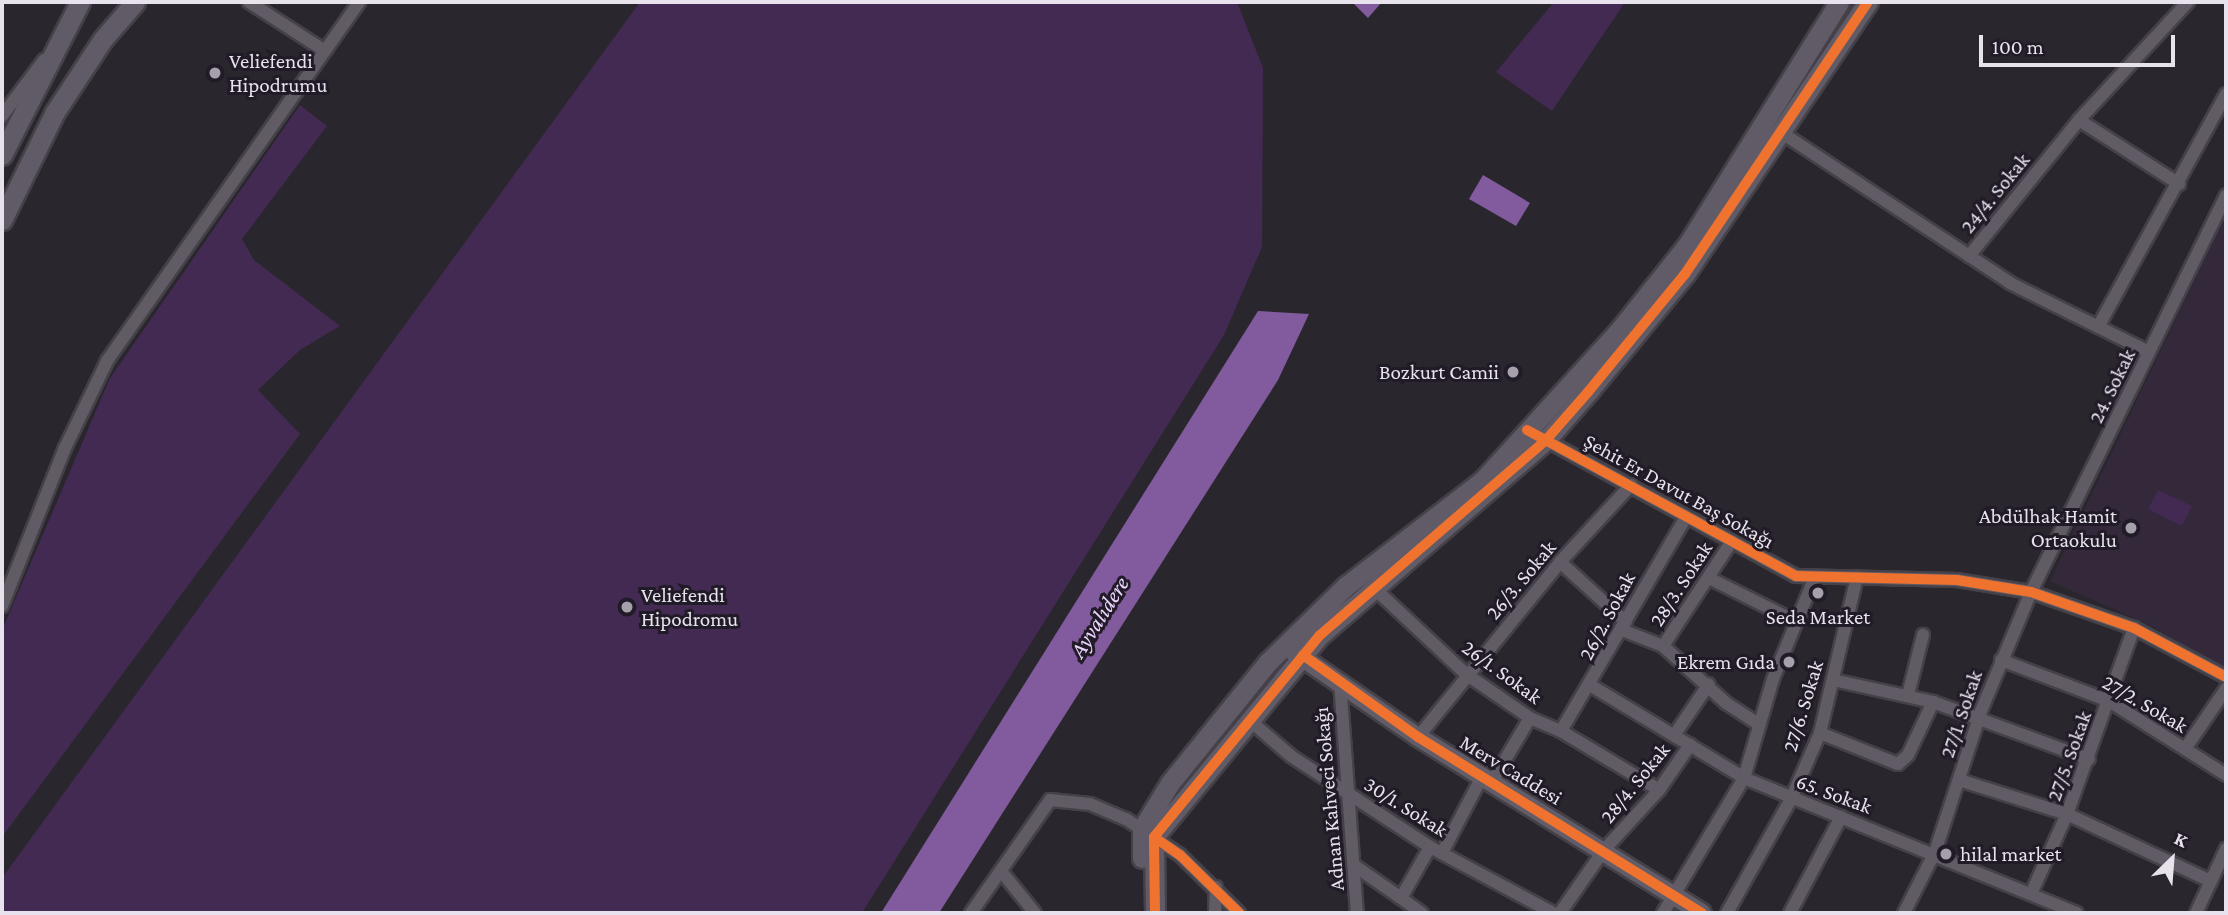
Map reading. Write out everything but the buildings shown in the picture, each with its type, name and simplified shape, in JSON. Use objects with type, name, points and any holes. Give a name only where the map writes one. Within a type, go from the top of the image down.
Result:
[{"type":"main road","points":[[2,155],[80,2]]},
{"type":"main road","points":[[2,220],[55,112],[103,39],[135,2]]},
{"type":"main road","points":[[1143,913],[1148,833],[1170,783],[1284,646],[1346,586],[1483,480],[1622,327],[1688,244],[1839,2]]},
{"type":"main road","points":[[1155,913],[1148,833],[1303,655],[1374,588],[1546,440],[1685,274],[1868,2]]},
{"type":"main road","name":"Merv Caddesi","points":[[1284,646],[1303,655],[1418,737],[1488,777],[1702,913]]},
{"type":"street","points":[[249,2],[325,51]]},
{"type":"street","points":[[2,606],[65,448],[107,361],[359,2]]},
{"type":"street","name":"24/4. Sokak","points":[[2149,352],[2010,283],[1969,256],[2079,120],[2188,2]]},
{"type":"street","points":[[2,116],[16,92],[58,44]]},
{"type":"street","points":[[2098,327],[2179,184],[2226,94]]},
{"type":"street","points":[[2079,120],[2179,184]]},
{"type":"street","points":[[1779,131],[1969,256]]},
{"type":"street","name":"24. Sokak","points":[[2031,592],[2226,195]]},
{"type":"street","name":"Şehit Er Davut Baş Sokağı","points":[[1527,430],[1631,485],[1730,544],[1796,576],[1957,580],[2031,592],[2134,628],[2226,677]]},
{"type":"street","name":"26/3. Sokak","points":[[1418,737],[1466,674],[1560,562],[1631,485]]},
{"type":"street","name":"26/2. Sokak","points":[[1562,731],[1686,517]]},
{"type":"street","name":"28/3. Sokak","points":[[1663,646],[1730,544]]},
{"type":"street","points":[[1560,562],[1624,626],[1663,646],[1709,684],[1726,703],[1760,725]]},
{"type":"street","points":[[1663,913],[1744,778],[1760,725],[1815,577]]},
{"type":"street","name":"27/6. Sokak","points":[[1727,913],[1791,799],[1820,733],[1857,577]]},
{"type":"street","points":[[1709,578],[1797,622]]},
{"type":"street","name":"26/1. Sokak","points":[[1374,588],[1466,674],[1530,718],[1562,731],[1658,790]]},
{"type":"street","name":"27/1. Sokak","points":[[1904,913],[1935,852],[1979,719],[2031,592]]},
{"type":"street","name":"27/5. Sokak","points":[[2031,894],[2089,759],[2134,628]]},
{"type":"street","points":[[1908,695],[1923,635]]},
{"type":"street","name":"27/2. Sokak","points":[[2001,660],[2109,701],[2226,775]]},
{"type":"street","points":[[1833,680],[1933,702],[2089,759]]},
{"type":"street","name":"Adnan Kahveci Sokağı","points":[[1340,682],[1345,792],[1355,866],[1357,913]]},
{"type":"street","points":[[1675,734],[1709,684]]},
{"type":"street","name":"65. Sokak","points":[[1590,685],[1744,778],[1791,799],[1935,852],[2077,913]]},
{"type":"street","points":[[2185,750],[2226,689]]},
{"type":"street","points":[[1820,733],[1898,764],[1908,755],[1933,702]]},
{"type":"street","points":[[1401,898],[1530,718]]},
{"type":"street","name":"30/1. Sokak","points":[[1248,719],[1291,756],[1436,850],[1553,913]]},
{"type":"street","name":"28/4. Sokak","points":[[1560,913],[1604,850],[1658,790],[1690,745]]},
{"type":"street","points":[[1959,780],[2067,814],[2211,881]]},
{"type":"street","points":[[971,913],[1050,800],[1090,804],[1148,833],[1216,887],[1240,913]]},
{"type":"street","points":[[1790,913],[1841,817]]},
{"type":"street","points":[[2196,913],[2226,849]]},
{"type":"street","points":[[1355,866],[1422,913]]},
{"type":"street","points":[[1001,871],[1035,913]]},
{"type":"street","points":[[1214,913],[1216,887]]},
{"type":"shaded area","name":"Veliefendi Hipodromu","points":[[640,2],[1237,2],[1263,68],[1262,247],[1224,335],[862,913],[2,913],[2,878]]},
{"type":"shaded area","points":[[1554,2],[1625,2],[1552,111],[1496,72]]},
{"type":"shaded area","points":[[300,105],[327,126],[242,239],[254,260],[340,326],[300,350],[258,390],[300,434],[2,837],[2,630],[110,378]]},
{"type":"shaded area","points":[[2226,215],[2226,670],[2150,625],[2050,581]]},
{"type":"shaded area","points":[[2158,490],[2192,506],[2182,526],[2148,509]]},
{"type":"water","points":[[1352,2],[1382,2],[1368,18]]},
{"type":"water","points":[[1483,175],[1530,203],[1516,226],[1469,199]]},
{"type":"water","name":"Ayvalıdere","points":[[1258,311],[1309,314],[1278,380],[939,913],[881,913]]},
{"type":"cycle path","points":[[1155,913],[1154,837],[1319,636],[1546,440],[1588,392],[1685,274],[1868,2]]},
{"type":"cycle path","points":[[1527,430],[1796,576],[1957,580],[2031,592],[2134,628],[2226,677]]},
{"type":"cycle path","points":[[1303,655],[1418,737],[1702,913]]},
{"type":"cycle path","points":[[1154,837],[1180,855],[1239,913]]},
{"type":"place","name":"Veliefendi Hipodrumu","points":[[215,73]]},
{"type":"place","name":"Bozkurt Camii","points":[[1513,372]]},
{"type":"place","name":"Abdülhak Hamit Ortaokulu","points":[[2131,528]]},
{"type":"place","name":"Seda Market","points":[[1818,593]]},
{"type":"place","name":"Veliefendi Hipodromu","points":[[627,607]]},
{"type":"place","name":"Ekrem Gıda","points":[[1789,662]]},
{"type":"place","name":"hilal market","points":[[1946,854]]}]
